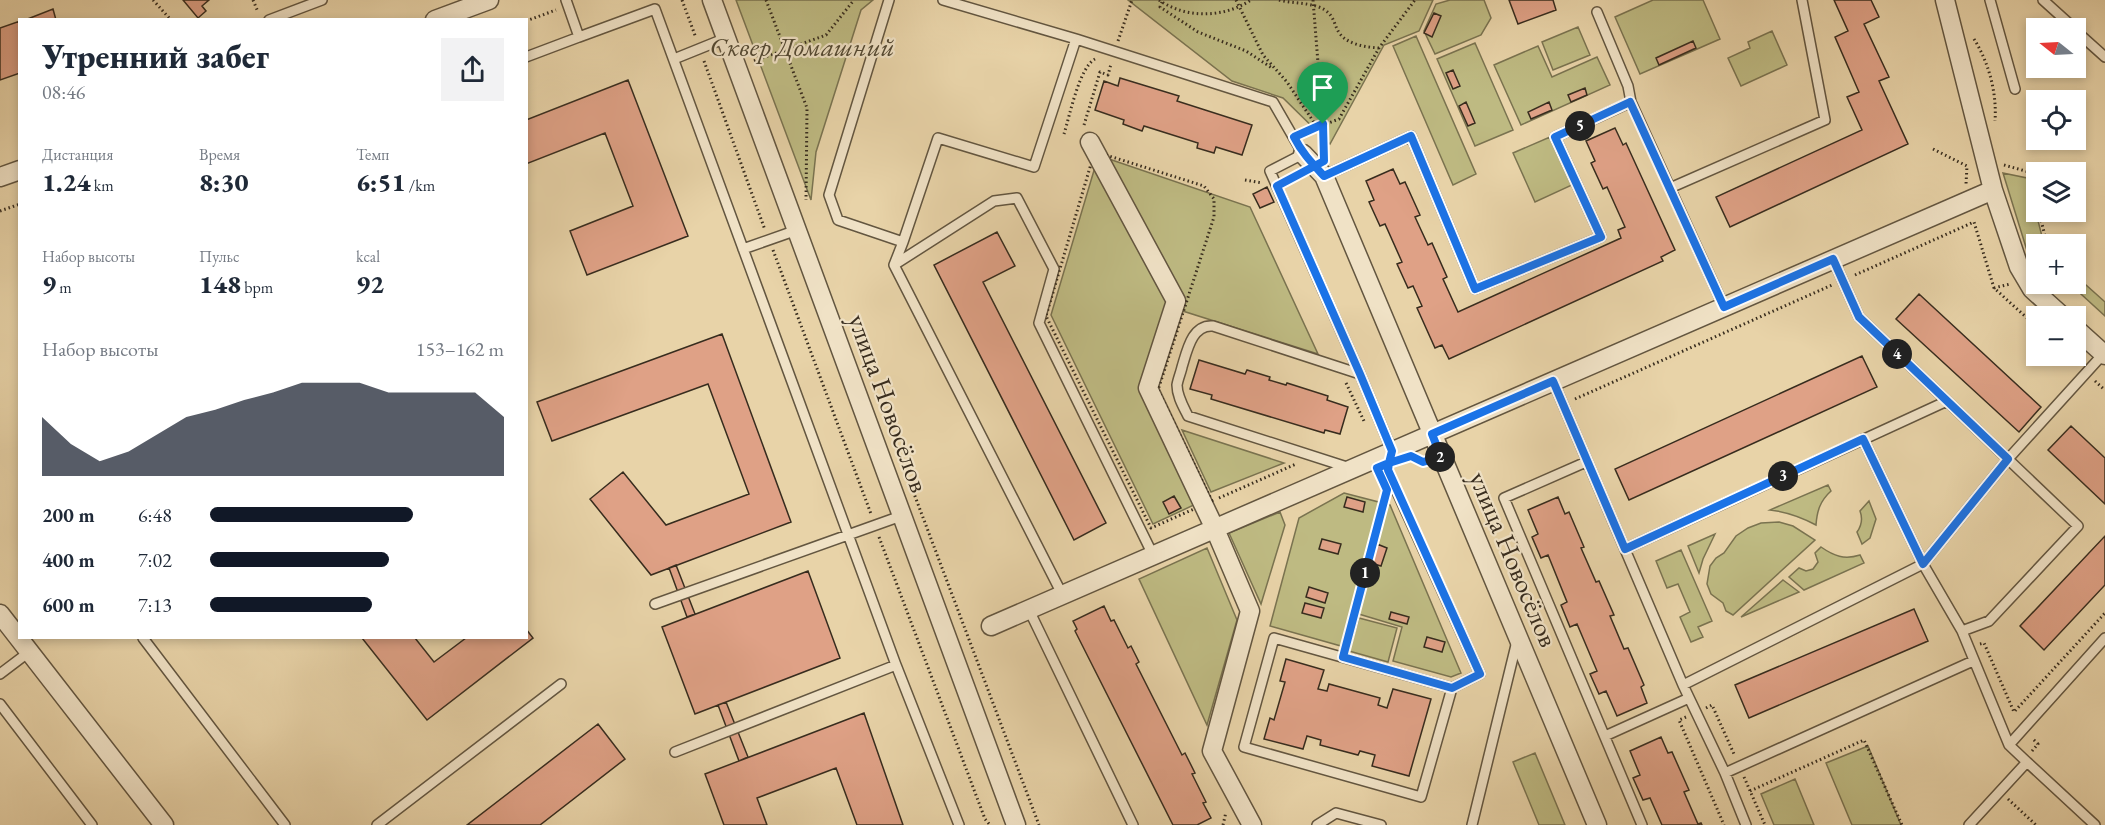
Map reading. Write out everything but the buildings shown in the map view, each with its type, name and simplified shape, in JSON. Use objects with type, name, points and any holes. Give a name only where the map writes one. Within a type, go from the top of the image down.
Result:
[{"type":"street","points":[[440,18],[489,0]]},
{"type":"street","name":"улица Новосёлов","points":[[712,0],[1016,825]]},
{"type":"street","points":[[1945,0],[1993,190],[2013,250],[2025,280],[2032,290],[2050,306]]},
{"type":"street","points":[[1090,143],[1176,302],[1148,388],[1215,529],[1250,611],[1212,751],[1252,825]]},
{"type":"street","name":"улица Новосёлов","points":[[1314,166],[1432,434],[1597,825]]},
{"type":"street","points":[[0,177],[18,171]]},
{"type":"street","points":[[991,626],[1993,190]]},
{"type":"street","points":[[2086,338],[2104,354]]},
{"type":"street","points":[[0,614],[18,638]]},
{"type":"street","points":[[19,639],[164,825]]},
{"type":"lane","points":[[272,18],[303,3],[322,0]]},
{"type":"lane","points":[[566,0],[579,37]]},
{"type":"lane","points":[[889,0],[830,195],[838,220],[903,242]]},
{"type":"lane","points":[[943,0],[1076,39],[1273,102],[1314,166]]},
{"type":"lane","points":[[1670,188],[1825,120],[1803,0]]},
{"type":"lane","points":[[1990,0],[2015,89]]},
{"type":"lane","points":[[2043,0],[2062,18]]},
{"type":"lane","points":[[528,56],[655,9],[896,664],[959,825]]},
{"type":"lane","points":[[1597,12],[1628,86],[1630,102],[1724,307]]},
{"type":"lane","points":[[674,59],[726,38]]},
{"type":"lane","points":[[1062,594],[894,265],[938,138],[1034,167],[1076,39]]},
{"type":"lane","points":[[2086,40],[2105,57]]},
{"type":"lane","points":[[1452,688],[1421,797],[1244,747],[1274,638],[1452,688],[1480,674],[1388,470],[1392,451],[1270,171],[1314,166],[1411,136],[1475,289],[1601,237],[1555,137],[1630,102]]},
{"type":"lane","points":[[894,265],[994,201],[1017,198],[1054,269],[1039,323],[1153,555]]},
{"type":"lane","points":[[743,249],[796,230]]},
{"type":"lane","points":[[1833,259],[1859,317],[2078,526],[1989,621],[1962,630]]},
{"type":"lane","points":[[1353,468],[1188,416],[1179,397],[1177,384],[1190,342],[1206,325],[1360,374]]},
{"type":"lane","points":[[1683,684],[1923,564],[2008,459],[2104,354]]},
{"type":"lane","points":[[1553,381],[1586,462],[1746,825]]},
{"type":"lane","points":[[1625,549],[1947,401]]},
{"type":"lane","points":[[1863,439],[1923,564],[1962,630],[2010,745],[2095,825]]},
{"type":"lane","points":[[1586,462],[1504,498],[1642,825]]},
{"type":"lane","points":[[655,604],[901,516]]},
{"type":"lane","points":[[1029,610],[1133,825]]},
{"type":"lane","points":[[147,639],[285,825]]},
{"type":"lane","points":[[1472,825],[1518,639]]},
{"type":"lane","points":[[2010,745],[2105,639]]},
{"type":"lane","points":[[0,674],[29,652]]},
{"type":"lane","points":[[1725,773],[1973,661]]},
{"type":"lane","points":[[675,752],[896,664]]},
{"type":"lane","points":[[377,825],[561,684]]},
{"type":"lane","points":[[1605,736],[1689,698]]},
{"type":"lane","points":[[0,704],[92,825]]},
{"type":"lane","points":[[1969,825],[2027,762]]},
{"type":"lane","points":[[1317,825],[1336,813],[1381,825]]},
{"type":"path","points":[[153,0],[169,18]]},
{"type":"path","points":[[253,0],[260,18]]},
{"type":"path","points":[[682,0],[875,526],[981,808],[990,825]]},
{"type":"path","points":[[766,0],[807,108],[806,203]]},
{"type":"path","points":[[754,61],[826,35],[854,0]]},
{"type":"path","points":[[1115,52],[1132,0]]},
{"type":"path","points":[[1236,0],[1263,55],[1287,82],[1317,127]]},
{"type":"path","points":[[1251,0],[1239,8],[1206,14],[1180,10],[1161,1],[1160,7],[1198,32],[1246,51],[1274,69]]},
{"type":"path","points":[[1279,0],[1297,2],[1325,10],[1334,19],[1340,34],[1353,43],[1380,48]]},
{"type":"path","points":[[1313,0],[1324,161],[1314,166]]},
{"type":"path","points":[[1294,137],[1339,119],[1380,48],[1415,0]]},
{"type":"path","points":[[1064,134],[1088,63],[1096,58],[1112,60],[1108,75],[1100,72],[1090,143],[1092,164],[1046,316],[1151,528],[1212,501],[1158,390],[1215,217],[1214,199],[1204,186],[1106,155],[1090,143]]},
{"type":"path","points":[[1933,149],[1967,166],[1985,160],[2026,171]]},
{"type":"path","points":[[1967,166],[1965,202],[1974,222],[1994,288],[2026,317]]},
{"type":"path","points":[[1245,180],[1277,186]]},
{"type":"path","points":[[0,211],[18,205]]},
{"type":"path","points":[[1563,405],[1974,222]]},
{"type":"path","points":[[1343,657],[1387,490]]},
{"type":"path","points":[[1766,825],[1750,790],[1864,740],[1902,825]]},
{"type":"green space","name":"Сквер Домашний","points":[[736,0],[873,0],[861,10],[816,152],[811,200]]},
{"type":"green space","points":[[1128,0],[1433,0],[1419,31],[1384,45],[1330,144],[1283,98],[1232,81]]},
{"type":"green space","points":[[1450,0],[1484,0],[1491,18],[1481,35],[1435,54],[1424,31],[1436,4]]},
{"type":"green space","points":[[1653,0],[1703,0],[1720,39],[1640,74],[1615,17]]},
{"type":"green space","points":[[1578,27],[1590,55],[1553,70],[1542,42]]},
{"type":"green space","points":[[1772,31],[1787,65],[1741,86],[1728,58],[1750,48],[1748,42]]},
{"type":"green space","points":[[1416,36],[1476,174],[1453,185],[1393,46]]},
{"type":"green space","points":[[1475,43],[1513,130],[1475,146],[1437,59]]},
{"type":"green space","points":[[1538,46],[1552,77],[1597,57],[1610,85],[1521,125],[1494,65]]},
{"type":"green space","points":[[1550,137],[1572,185],[1535,202],[1513,153]]},
{"type":"green space","points":[[1109,159],[1250,207],[1318,354],[1170,307],[1144,390],[1196,504],[1153,524],[1051,315],[1095,167]]},
{"type":"green space","points":[[2003,173],[2026,178],[2026,222],[2038,222],[2041,234],[2026,234],[2026,247]]},
{"type":"green space","points":[[2086,285],[2105,302],[2105,316],[2081,294],[2086,294]]},
{"type":"green space","points":[[1182,430],[1284,463],[1211,492]]},
{"type":"green space","points":[[1828,485],[1831,491],[1820,506],[1816,525],[1794,515],[1770,510]]},
{"type":"green space","points":[[1344,493],[1390,505],[1461,673],[1451,677],[1393,661],[1402,627],[1352,612],[1341,646],[1270,626],[1299,518]]},
{"type":"green space","points":[[1869,501],[1876,519],[1870,538],[1862,544],[1857,532],[1862,522],[1860,511]]},
{"type":"green space","points":[[1280,512],[1285,525],[1261,604],[1229,533]]},
{"type":"green space","points":[[1779,522],[1793,526],[1815,540],[1733,615],[1726,611],[1723,603],[1711,594],[1707,584],[1710,566],[1724,553],[1736,536],[1748,528],[1761,523]]},
{"type":"green space","points":[[1715,534],[1703,559],[1699,573],[1688,546]]},
{"type":"green space","points":[[1821,547],[1839,556],[1860,555],[1864,563],[1804,590],[1789,577],[1799,568],[1806,571],[1813,569],[1818,562],[1815,553]]},
{"type":"green space","points":[[1207,548],[1237,620],[1207,725],[1139,579]]},
{"type":"green space","points":[[1681,550],[1712,621],[1698,627],[1703,637],[1691,642],[1680,617],[1690,612],[1678,584],[1667,588],[1656,561]]},
{"type":"green space","points":[[1783,580],[1799,592],[1741,617]]},
{"type":"green space","points":[[1359,618],[1397,628],[1388,662],[1349,651]]},
{"type":"green space","points":[[1868,746],[1901,825],[1852,825],[1826,763]]},
{"type":"green space","points":[[1535,753],[1565,825],[1539,825],[1513,762]]},
{"type":"green space","points":[[1795,779],[1814,825],[1774,825],[1761,794]]},
{"type":"route","points":[[1323,124],[1294,137],[1303,154],[1316,167],[1324,176],[1411,136],[1475,289],[1601,237],[1555,137],[1630,102],[1724,307],[1833,259],[1859,317],[2008,459],[1923,564],[1863,439],[1625,549],[1578,444],[1553,381],[1432,434],[1441,457],[1423,462],[1411,456],[1389,463],[1388,470],[1480,674],[1452,688],[1343,657],[1387,490],[1377,468],[1389,463],[1392,451],[1277,186],[1316,167],[1324,161],[1323,124]]}]
